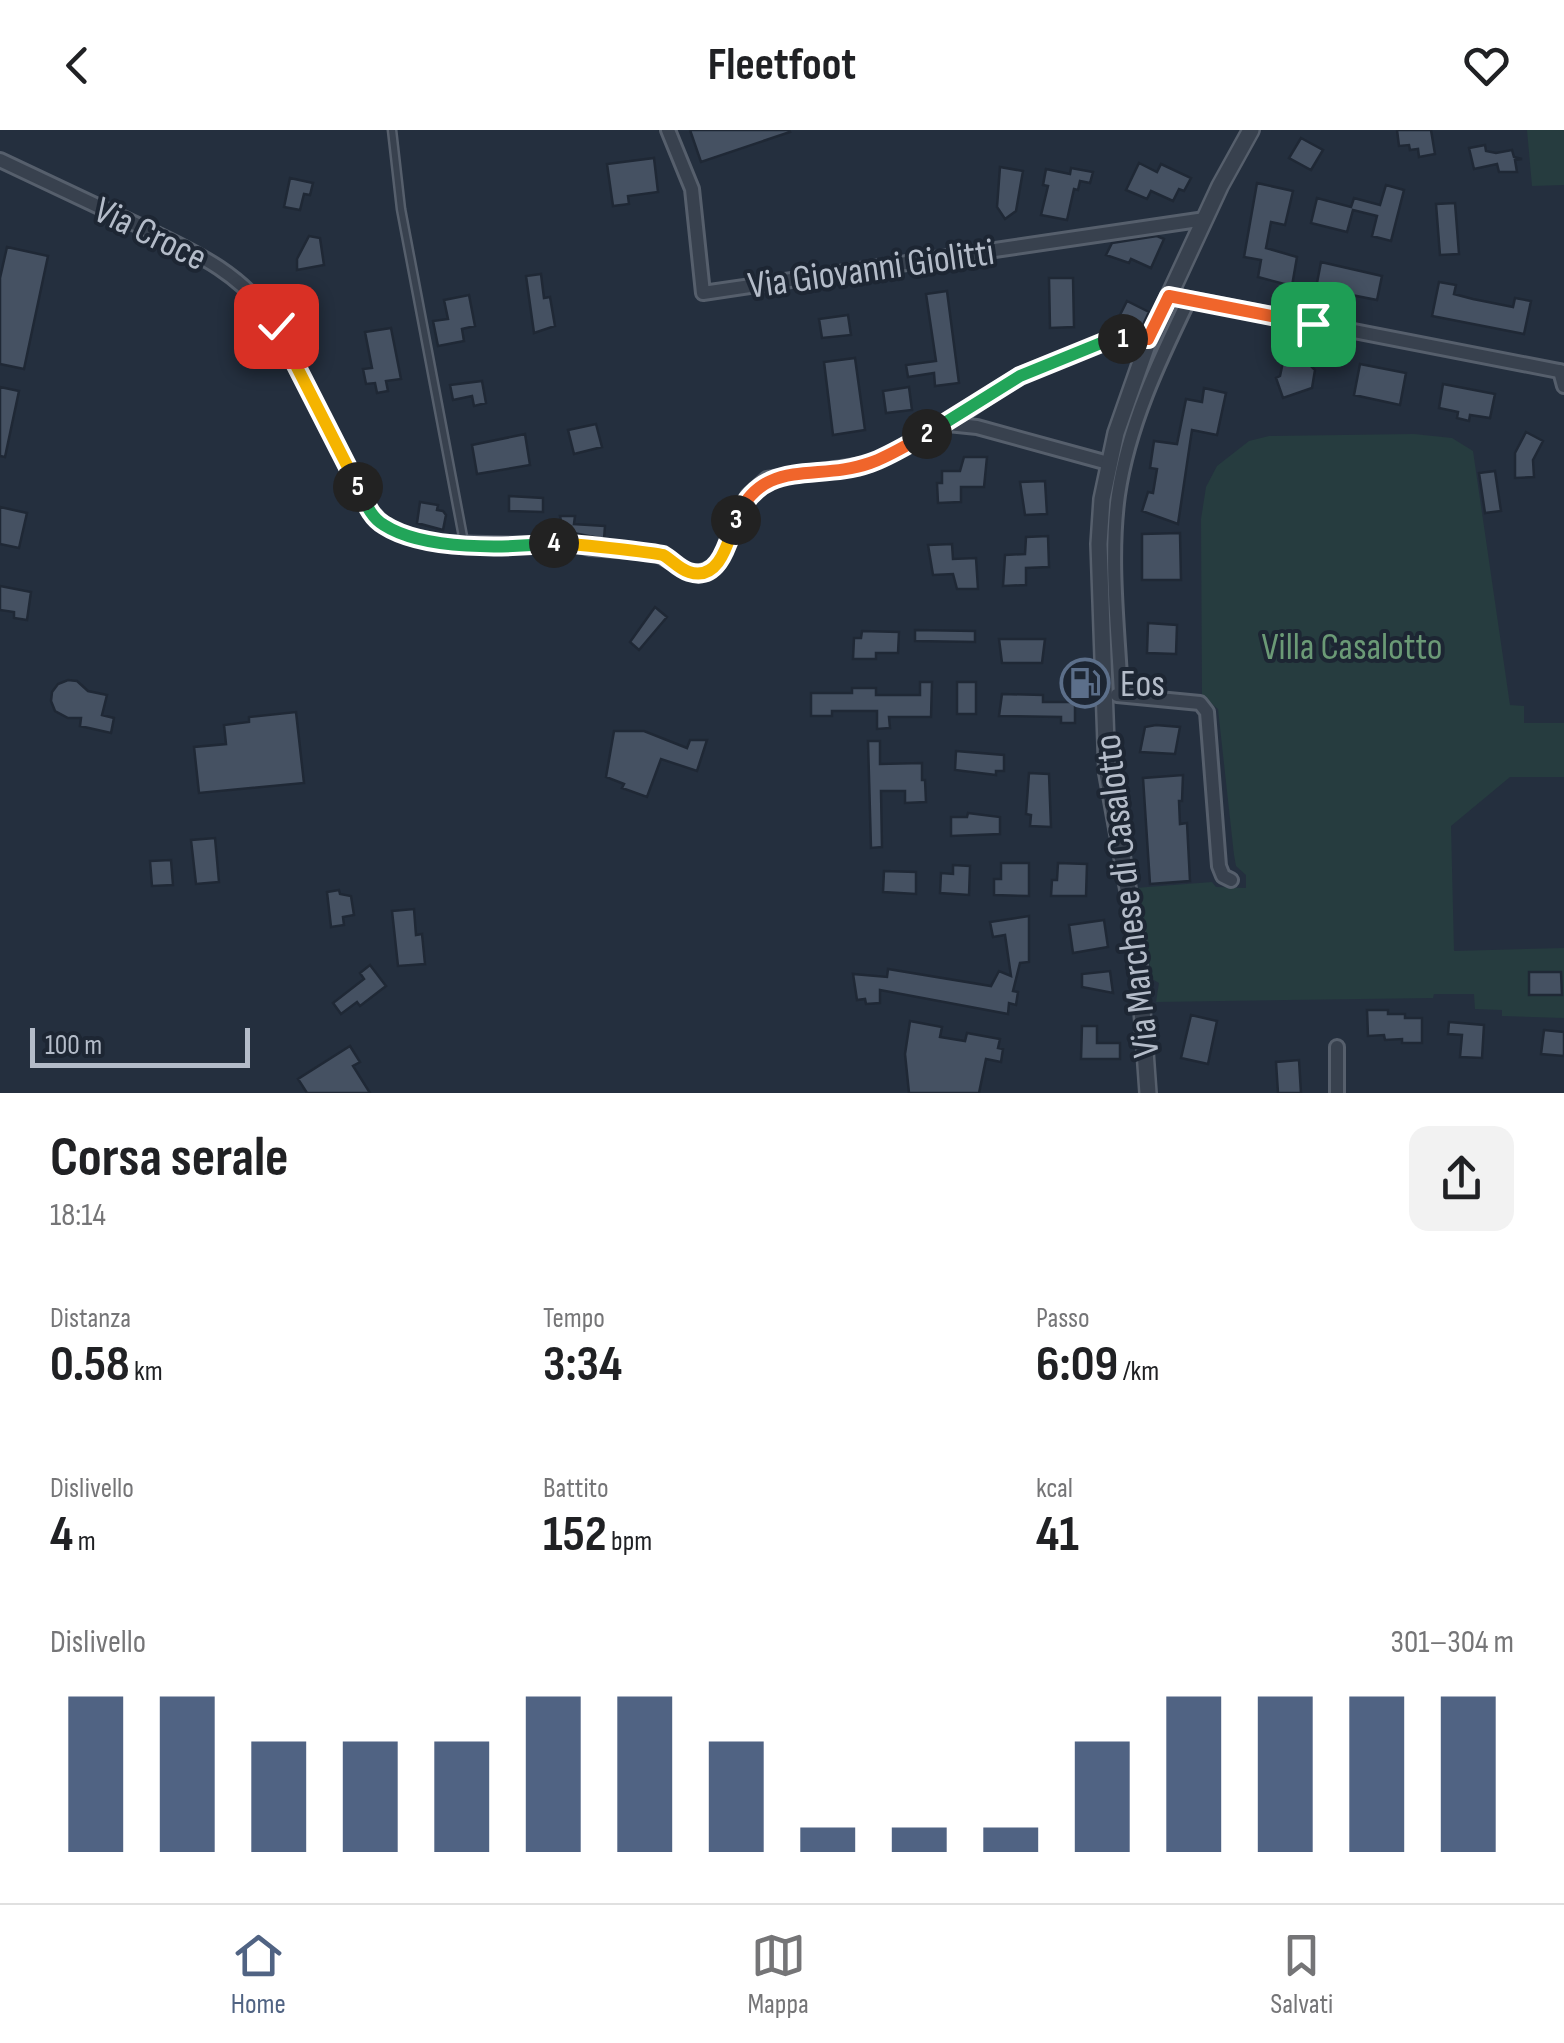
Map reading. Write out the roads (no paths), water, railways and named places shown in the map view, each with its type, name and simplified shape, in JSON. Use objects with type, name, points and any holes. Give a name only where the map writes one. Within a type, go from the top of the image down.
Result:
[{"type":"street","name":"Via Giovanni Giolitti","points":[[668,130],[692,189],[703,293],[1205,218]]},
{"type":"street","name":"Via Marchese di Casalotto","points":[[1148,1093],[1137,938],[1107,773],[1113,694],[1099,544],[1108,463],[1148,339],[1250,130]]},
{"type":"street","name":"Via Croce","points":[[0,160],[218,265],[262,303],[375,518],[409,537],[464,544],[562,542],[662,554],[689,572],[706,572],[720,561],[748,496],[767,480],[869,464],[948,424],[1020,376],[1111,339],[1148,339]]},
{"type":"street","points":[[1169,296],[1562,372],[1564,386]]},
{"type":"street","points":[[1189,300],[1161,356],[1137,419],[1118,495],[1113,694],[1200,703],[1207,712],[1219,866],[1231,880]]},
{"type":"street","points":[[948,424],[977,426],[1108,463]]},
{"type":"street","points":[[1337,1047],[1337,1093]]},
{"type":"lane","points":[[392,130],[401,209],[464,544]]},
{"type":"place","name":"Eos","points":[[1085,683]]},
{"type":"park label","name":"Villa Casalotto","points":[[1352,646]]}]
